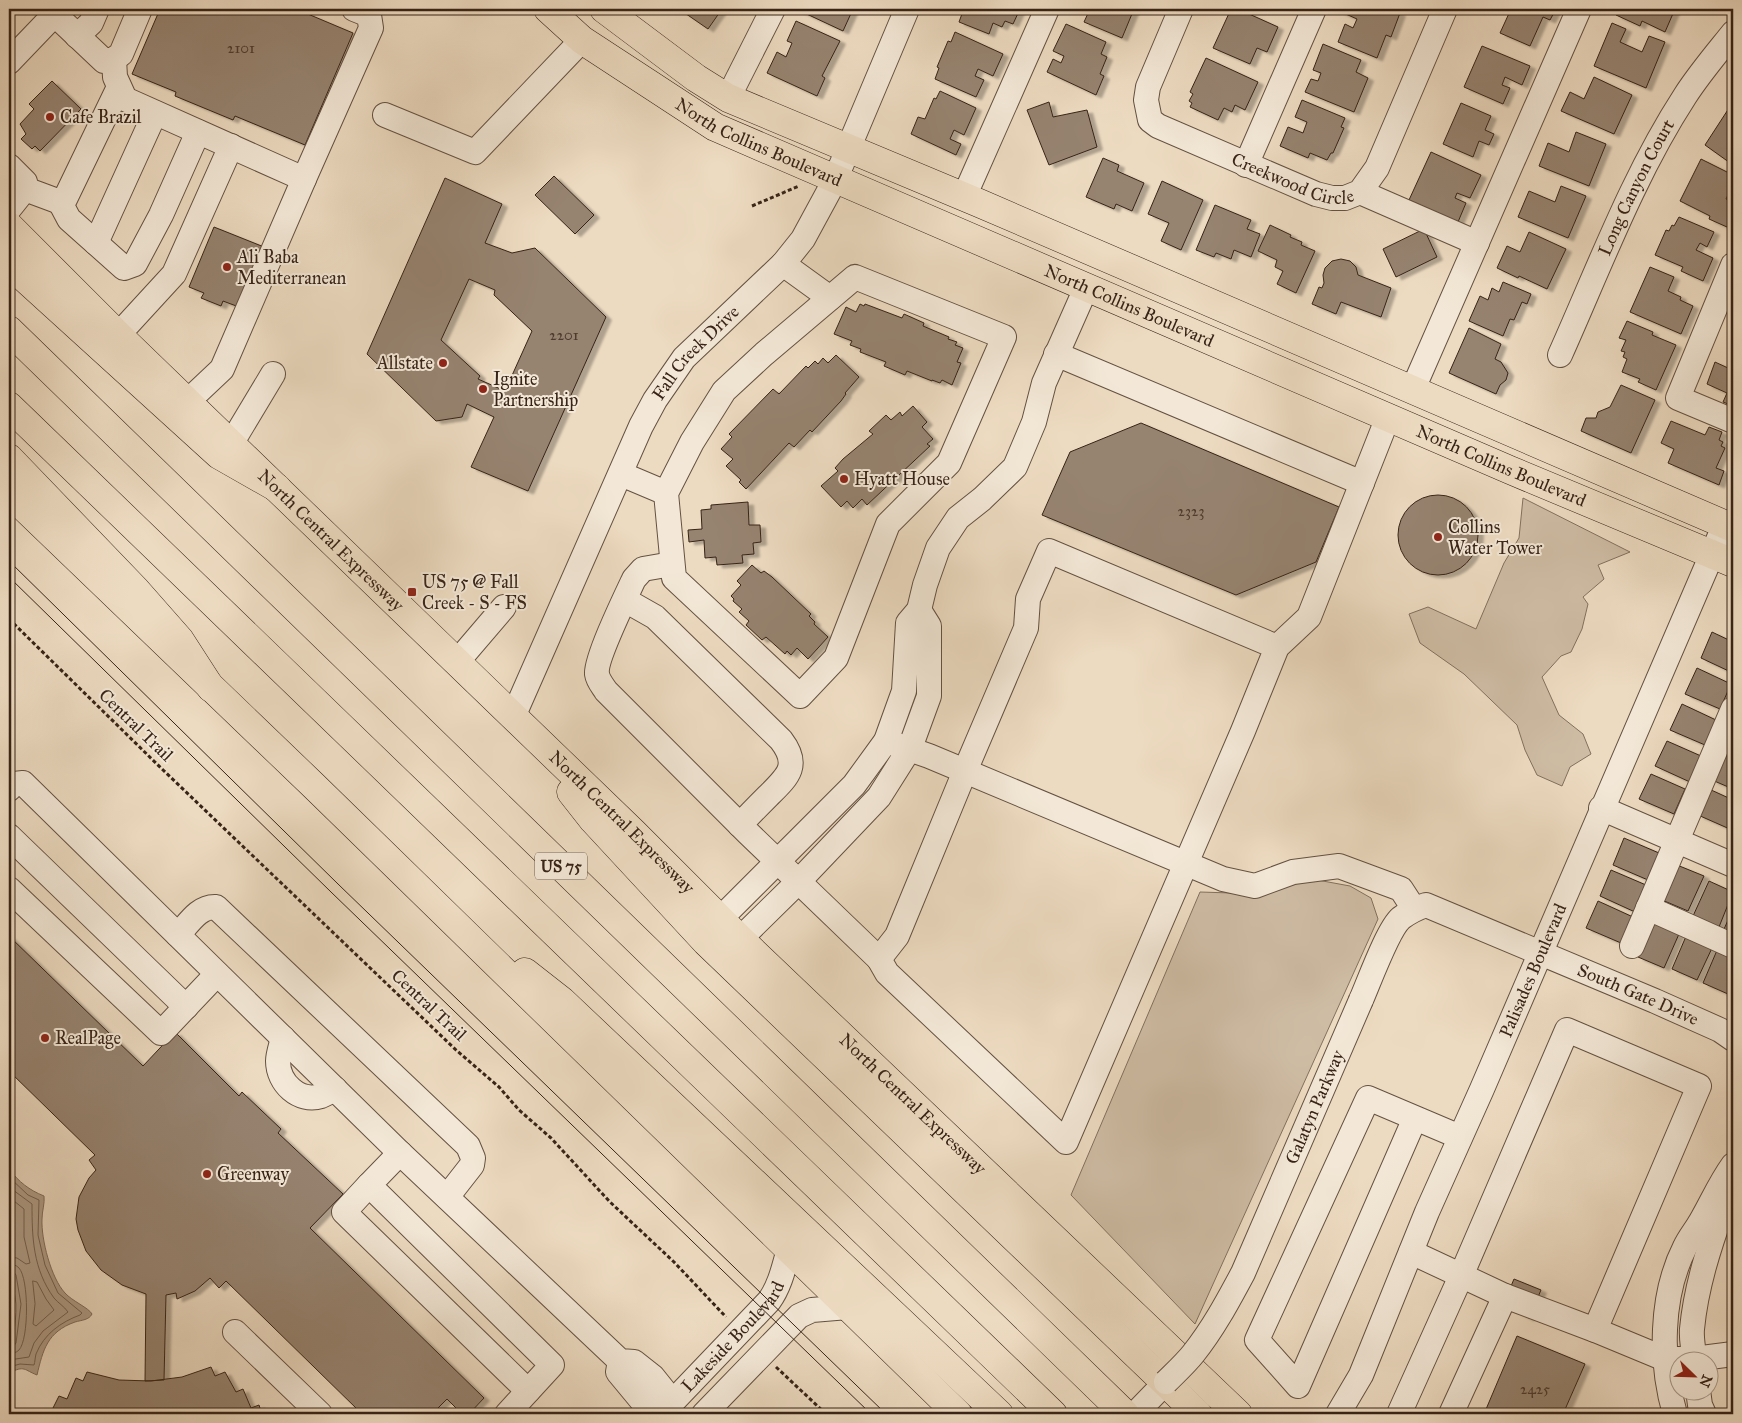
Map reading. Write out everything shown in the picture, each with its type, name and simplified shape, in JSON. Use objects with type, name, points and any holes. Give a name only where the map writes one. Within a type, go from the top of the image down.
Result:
[{"type":"main road","name":"North Collins Boulevard","points":[[548,9],[582,40],[715,127],[1394,420],[1722,558]]},
{"type":"main road","name":"North Collins Boulevard","points":[[607,11],[696,78],[728,98],[1100,255],[1729,526]]},
{"type":"main road","points":[[582,40],[607,11]]},
{"type":"main road","name":"North Central Expressway","points":[[9,226],[230,444],[633,832],[720,920],[1238,1414]]},
{"type":"main road","points":[[1086,288],[1100,255]]},
{"type":"main road","points":[[9,264],[220,455],[277,488]]},
{"type":"main road","name":"US 75","points":[[9,330],[1125,1414]]},
{"type":"main road","points":[[1394,420],[1413,389]]},
{"type":"main road","name":"US 75","points":[[9,406],[1053,1414]]},
{"type":"main road","points":[[9,458],[136,590],[180,640],[211,688]]},
{"type":"main road","points":[[9,493],[445,913],[958,1414]]},
{"type":"main road","points":[[514,717],[593,820],[706,942],[1198,1414]]},
{"type":"main road","points":[[445,913],[562,1001],[999,1414]]},
{"type":"street","points":[[76,36],[91,23],[97,9]]},
{"type":"street","points":[[9,62],[52,12],[104,61],[114,59],[120,54],[140,9]]},
{"type":"street","points":[[187,402],[222,369],[371,28],[369,15],[354,9]]},
{"type":"street","points":[[728,98],[773,9]]},
{"type":"street","name":"Fall Creek Drive","points":[[514,717],[641,426],[655,400],[684,358],[783,264],[802,239],[835,180],[907,9]]},
{"type":"street","points":[[964,197],[1047,9]]},
{"type":"street","name":"Creekwood Circle","points":[[1181,9],[1148,87],[1146,100],[1150,120],[1158,126],[1246,165],[1316,194],[1332,198],[1345,198],[1360,192],[1377,168],[1445,9]]},
{"type":"street","points":[[1246,165],[1314,9]]},
{"type":"street","points":[[1413,389],[1579,9]]},
{"type":"street","name":"Long Canyon Court","points":[[1560,355],[1614,232],[1657,143],[1685,95],[1733,33]]},
{"type":"street","points":[[386,115],[475,152],[582,40]]},
{"type":"street","points":[[114,59],[115,77],[125,99],[304,179]]},
{"type":"street","points":[[60,202],[65,199],[119,87]]},
{"type":"street","points":[[96,243],[155,113]]},
{"type":"street","points":[[25,189],[60,202],[69,219],[124,268],[134,264],[161,215],[198,132]]},
{"type":"street","points":[[118,335],[174,274],[231,146]]},
{"type":"street","points":[[9,166],[25,182],[25,189],[9,209]]},
{"type":"street","points":[[1360,192],[1477,243]]},
{"type":"street","points":[[143,248],[178,265]]},
{"type":"street","points":[[783,264],[830,298]]},
{"type":"street","points":[[1733,265],[1678,398],[1733,421]]},
{"type":"street","points":[[855,277],[1004,337],[950,462],[888,524],[836,658],[800,696],[674,578],[666,493],[692,442],[724,391],[830,298],[855,277]]},
{"type":"street","points":[[720,920],[854,785],[886,741],[904,691],[908,623],[919,610],[925,585],[938,548],[958,518],[982,500],[1015,467],[1034,422],[1044,383],[1086,288]]},
{"type":"street","points":[[1056,354],[1362,483]]},
{"type":"street","points":[[230,444],[273,374]]},
{"type":"street","points":[[672,564],[643,569],[634,579],[598,661],[597,676],[600,683],[740,825],[879,959],[887,973],[1066,1142],[1277,647],[1309,617],[1362,483],[1394,420]]},
{"type":"street","points":[[621,474],[666,493]]},
{"type":"street","name":"Palisades Boulevard","points":[[1338,1414],[1361,1375],[1411,1252],[1601,808],[1722,558],[1729,526]]},
{"type":"street","points":[[879,959],[897,936],[1026,628],[1028,599],[1048,551],[1277,647]]},
{"type":"street","points":[[625,600],[655,617],[789,750],[791,758],[788,775],[740,825]]},
{"type":"street","points":[[456,662],[504,606]]},
{"type":"street","points":[[740,939],[799,881],[879,797],[910,748],[929,696],[929,626],[919,610]]},
{"type":"street","points":[[1632,946],[1731,719]]},
{"type":"street","points":[[886,741],[910,748],[1223,879],[1255,886],[1293,872],[1339,866],[1401,888],[1414,909],[1426,905],[1540,953]]},
{"type":"street","points":[[9,789],[14,784],[22,783],[400,1153],[620,1361],[618,1372],[647,1407],[661,1409]]},
{"type":"street","points":[[1601,808],[1733,864]]},
{"type":"street","points":[[9,836],[186,1006]]},
{"type":"street","points":[[9,889],[161,1033],[218,974]]},
{"type":"street","points":[[178,935],[201,909],[210,906],[216,907],[468,1146],[473,1158],[472,1165],[447,1197]]},
{"type":"street","points":[[1648,908],[1733,946]]},
{"type":"street","name":"Galatyn Parkway","points":[[1135,1414],[1192,1355],[1214,1326],[1228,1302],[1247,1264],[1385,944],[1399,919],[1414,909]]},
{"type":"street","name":"South Gate Drive","points":[[1540,953],[1705,1023],[1733,1039]]},
{"type":"street","points":[[1398,1414],[1461,1276],[1567,1030],[1699,1086],[1595,1330]]},
{"type":"street","points":[[283,1038],[277,1059],[278,1072],[285,1084],[295,1093],[308,1097],[320,1096],[335,1089]]},
{"type":"street","points":[[1415,1118],[1298,1386],[1257,1340],[1368,1098],[1460,1137]]},
{"type":"street","points":[[400,1153],[344,1212],[528,1391]]},
{"type":"street","points":[[1675,1414],[1668,1389],[1665,1359],[1667,1311],[1674,1276],[1685,1247],[1733,1165]]},
{"type":"street","points":[[369,1185],[552,1365],[507,1414]]},
{"type":"street","points":[[1693,1350],[1692,1331],[1705,1261],[1723,1208],[1733,1192]]},
{"type":"street","name":"Lakeside Boulevard","points":[[661,1409],[742,1330],[773,1295],[781,1277],[789,1250]]},
{"type":"street","points":[[1411,1252],[1505,1296],[1665,1359],[1670,1359]]},
{"type":"street","points":[[1451,1414],[1505,1296]]},
{"type":"street","name":"Lakeside Boulevard","points":[[704,1414],[799,1316],[812,1310],[848,1307]]},
{"type":"street","points":[[234,1332],[320,1414]]},
{"type":"street","points":[[1720,1356],[1733,1354]]},
{"type":"street","points":[[1699,1400],[1704,1414]]},
{"type":"path","points":[[752,206],[802,185]]},
{"type":"path","name":"Central Trail","points":[[9,619],[163,770],[456,1050],[499,1087],[519,1110],[551,1138],[610,1202],[674,1262],[726,1317],[742,1330]]},
{"type":"path","points":[[764,1352],[773,1364],[826,1414]]},
{"type":"shaded area","points":[[1523,498],[1630,552],[1598,565],[1604,579],[1583,597],[1588,604],[1582,629],[1571,652],[1561,656],[1542,677],[1559,715],[1583,734],[1591,754],[1570,767],[1562,786],[1537,775],[1525,750],[1517,725],[1464,674],[1420,643],[1409,614],[1428,607],[1476,629],[1504,563],[1519,538]]},
{"type":"shaded area","points":[[1312,879],[1350,886],[1371,898],[1378,919],[1195,1324],[1071,1195],[1200,892],[1263,894]]},
{"type":"water","points":[[9,1169],[25,1185],[44,1196],[42,1227],[45,1247],[55,1278],[65,1293],[92,1314],[87,1319],[66,1326],[52,1337],[44,1350],[37,1375],[21,1369],[9,1373],[16,1304],[9,1266]]},
{"type":"building","points":[[160,9],[296,9],[353,33],[305,145],[235,116],[233,120],[175,96],[176,92],[132,74]]},
{"type":"building","points":[[679,9],[722,9],[708,29]]},
{"type":"building","points":[[796,9],[853,9],[843,31]]},
{"type":"building","points":[[962,9],[1020,9],[1013,24],[1005,21],[1002,27],[993,23],[989,34],[959,22]]},
{"type":"building","points":[[1090,9],[1134,9],[1122,38],[1084,22]]},
{"type":"building","points":[[1231,9],[1238,9],[1278,27],[1267,52],[1257,48],[1250,64],[1213,48]]},
{"type":"building","points":[[1340,9],[1390,9],[1400,13],[1391,37],[1386,35],[1377,58],[1338,42],[1345,24],[1353,28],[1357,19],[1339,11]]},
{"type":"building","points":[[1511,9],[1556,9],[1550,20],[1543,17],[1530,46],[1500,33]]},
{"type":"building","points":[[1619,9],[1675,9],[1665,32],[1642,21],[1640,26],[1616,15]]},
{"type":"building","points":[[796,21],[840,41],[822,76],[825,78],[817,96],[767,73],[777,52],[786,57],[792,43],[787,41]]},
{"type":"building","points":[[1612,23],[1626,29],[1620,42],[1642,52],[1649,36],[1665,42],[1646,88],[1594,66]]},
{"type":"building","points":[[1066,24],[1106,42],[1101,54],[1107,57],[1100,74],[1104,76],[1096,95],[1047,72],[1053,59],[1061,63],[1064,56],[1053,51]]},
{"type":"building","points":[[955,32],[1003,54],[993,76],[978,69],[975,76],[984,80],[976,97],[935,79],[939,68],[937,67],[948,41],[951,42]]},
{"type":"building","points":[[1323,44],[1361,60],[1356,72],[1368,78],[1354,112],[1305,92],[1311,79],[1318,81],[1321,73],[1313,70]]},
{"type":"building","points":[[1482,46],[1530,66],[1522,85],[1505,77],[1502,85],[1510,88],[1503,104],[1464,87]]},
{"type":"building","points":[[1206,58],[1258,82],[1245,110],[1235,105],[1232,112],[1224,108],[1218,120],[1190,107],[1192,103],[1189,101],[1193,94],[1190,92]]},
{"type":"building","points":[[1594,77],[1632,95],[1614,134],[1561,111],[1570,92],[1584,99]]},
{"type":"building","name":"Cafe Brazil","points":[[52,81],[81,109],[40,151],[35,146],[32,149],[21,139],[26,134],[20,124],[34,109],[29,104]]},
{"type":"building","points":[[940,91],[976,108],[964,135],[954,130],[950,139],[961,144],[956,155],[911,134],[918,117],[925,119],[934,98],[936,99]]},
{"type":"building","points":[[1302,100],[1345,118],[1341,127],[1344,128],[1333,153],[1331,153],[1327,160],[1310,153],[1308,158],[1280,146],[1288,127],[1303,133],[1307,122],[1295,117]]},
{"type":"building","points":[[1049,102],[1053,117],[1087,110],[1097,147],[1049,165],[1027,110]]},
{"type":"building","points":[[1461,103],[1491,116],[1485,130],[1494,134],[1489,145],[1479,141],[1473,157],[1443,144]]},
{"type":"building","points":[[1731,105],[1733,106],[1733,165],[1705,145]]},
{"type":"building","points":[[1576,132],[1606,144],[1589,186],[1539,166],[1548,143],[1569,152]]},
{"type":"building","points":[[1431,152],[1481,175],[1470,198],[1457,193],[1455,198],[1466,203],[1458,222],[1409,200]]},
{"type":"building","points":[[1103,158],[1119,165],[1117,171],[1144,183],[1132,211],[1116,204],[1114,209],[1086,197]]},
{"type":"building","points":[[1701,159],[1733,175],[1733,185],[1726,199],[1733,202],[1733,214],[1727,227],[1709,219],[1710,216],[1680,201]]},
{"type":"building","points":[[554,176],[594,215],[575,234],[535,195]]},
{"type":"building","points":[[445,178],[502,204],[485,243],[512,253],[535,248],[606,317],[528,491],[471,467],[494,417],[467,404],[462,417],[436,421],[367,354]],"holes":[[[469,279],[495,290],[494,295],[532,331],[505,391],[478,379],[480,376],[441,340]]]},
{"type":"building","points":[[1162,181],[1203,200],[1181,250],[1161,241],[1169,223],[1148,214]]},
{"type":"building","points":[[1561,186],[1586,196],[1568,238],[1518,217],[1529,191],[1555,202]]},
{"type":"building","points":[[1215,205],[1251,220],[1247,229],[1260,234],[1251,257],[1234,250],[1231,259],[1216,253],[1214,257],[1196,250]]},
{"type":"building","points":[[1679,217],[1714,232],[1707,247],[1700,243],[1696,250],[1713,258],[1703,281],[1681,271],[1683,267],[1655,255],[1666,230],[1669,231],[1672,225],[1674,226]]},
{"type":"building","points":[[1270,225],[1291,235],[1290,237],[1302,242],[1301,245],[1315,251],[1296,293],[1277,284],[1283,271],[1275,267],[1277,260],[1258,251]]},
{"type":"building","name":"Ali Baba Mediterranean","points":[[214,227],[264,247],[239,307],[223,301],[221,306],[201,298],[204,293],[189,287]]},
{"type":"building","points":[[1424,229],[1437,257],[1396,277],[1383,249]]},
{"type":"building","points":[[1529,232],[1566,249],[1547,289],[1497,268],[1507,246],[1520,252]]},
{"type":"building","points":[[1341,259],[1350,261],[1356,267],[1358,275],[1391,288],[1381,317],[1341,302],[1336,314],[1312,304],[1319,287],[1322,288],[1324,283],[1323,275],[1325,268],[1332,261]]},
{"type":"building","points":[[1650,267],[1674,277],[1668,291],[1681,297],[1680,300],[1693,306],[1681,334],[1630,312]]},
{"type":"building","points":[[1503,282],[1531,294],[1527,304],[1522,302],[1514,320],[1510,319],[1503,336],[1469,321],[1480,296],[1488,300],[1492,288],[1499,292]]},
{"type":"building","points":[[860,304],[864,306],[865,304],[902,318],[904,314],[924,323],[923,326],[957,342],[955,345],[963,348],[957,362],[961,363],[952,385],[942,380],[940,383],[932,381],[907,371],[905,375],[884,366],[886,362],[860,352],[861,349],[850,345],[852,341],[834,334],[846,307],[856,312]]},
{"type":"building","points":[[1627,321],[1653,332],[1652,335],[1676,345],[1656,390],[1638,382],[1640,379],[1622,372],[1627,359],[1623,357],[1625,352],[1621,351],[1626,340],[1619,338]]},
{"type":"building","points":[[1469,328],[1501,344],[1495,359],[1501,362],[1508,373],[1506,380],[1500,385],[1496,394],[1449,373]]},
{"type":"building","points":[[836,355],[859,377],[845,393],[841,401],[812,432],[810,430],[794,447],[789,443],[746,489],[739,482],[741,480],[726,466],[733,459],[721,449],[732,437],[729,434],[773,389],[779,394],[806,366],[808,368],[815,361],[818,364],[823,358],[828,363]]},
{"type":"building","points":[[1733,357],[1733,406],[1723,402],[1727,393],[1707,384],[1715,362],[1728,368]]},
{"type":"building","points":[[1621,385],[1655,400],[1631,453],[1581,431],[1586,418],[1596,418],[1598,412],[1610,407]]},
{"type":"building","points":[[913,406],[927,422],[922,427],[933,439],[927,444],[930,446],[867,505],[862,499],[853,508],[847,501],[841,507],[821,486],[838,471],[835,468],[843,459],[873,434],[869,431],[886,415],[891,420],[900,412],[902,416]]},
{"type":"building","points":[[1671,421],[1705,435],[1709,427],[1722,432],[1719,440],[1723,442],[1721,446],[1725,448],[1716,468],[1724,471],[1719,485],[1668,463],[1674,449],[1661,443]]},
{"type":"building","points":[[1141,423],[1339,507],[1316,562],[1236,595],[1042,515],[1070,452]]},
{"type":"building","name":"Collins Water Tower","points":[[1438,495],[1453,498],[1466,507],[1475,520],[1478,535],[1475,550],[1466,563],[1453,572],[1438,575],[1423,572],[1410,563],[1401,550],[1398,535],[1401,520],[1410,507],[1423,498]]},
{"type":"building","points":[[748,502],[749,525],[760,525],[761,542],[753,543],[754,554],[742,555],[743,563],[717,565],[716,557],[705,558],[704,540],[689,542],[688,530],[702,529],[701,510],[711,509],[711,505]]},
{"type":"building","points":[[752,565],[761,573],[764,571],[772,577],[811,614],[809,616],[815,622],[814,624],[828,637],[808,659],[797,648],[791,655],[787,651],[785,654],[766,637],[762,640],[746,625],[749,621],[739,612],[742,609],[733,601],[734,599],[731,596],[741,585],[737,581]]},
{"type":"building","points":[[1712,632],[1733,642],[1733,673],[1701,658]]},
{"type":"building","points":[[1697,668],[1731,684],[1720,709],[1685,694]]},
{"type":"building","points":[[1682,704],[1716,720],[1705,745],[1670,730]]},
{"type":"building","points":[[1667,741],[1701,756],[1690,782],[1655,766]]},
{"type":"building","points":[[1723,754],[1733,759],[1733,789],[1712,780]]},
{"type":"building","points":[[1651,774],[1685,789],[1674,814],[1639,799]]},
{"type":"building","points":[[1709,789],[1733,800],[1732,830],[1698,815]]},
{"type":"building","points":[[1624,838],[1659,853],[1648,880],[1613,865]]},
{"type":"building","points":[[1677,865],[1704,876],[1688,911],[1662,900]]},
{"type":"building","points":[[1611,870],[1646,885],[1635,912],[1600,896]]},
{"type":"building","points":[[1709,881],[1733,892],[1719,927],[1693,916]]},
{"type":"building","points":[[1598,901],[1633,917],[1621,943],[1586,928]]},
{"type":"building","points":[[1733,909],[1733,933],[1724,929]]},
{"type":"building","points":[[1653,923],[1679,934],[1664,968],[1638,957]]},
{"type":"building","points":[[1687,934],[1713,946],[1697,980],[1672,969]]},
{"type":"building","name":"Greenway","points":[[9,936],[143,1066],[175,1032],[239,1096],[242,1092],[281,1129],[278,1133],[343,1194],[310,1228],[484,1398],[469,1414],[462,1414],[447,1399],[432,1414],[357,1414],[359,1411],[226,1281],[219,1288],[210,1278],[195,1291],[177,1299],[176,1293],[166,1295],[164,1380],[145,1381],[146,1294],[122,1285],[101,1270],[86,1251],[78,1230],[76,1219],[79,1197],[89,1178],[96,1170],[89,1160],[95,1155],[9,1071]]},
{"type":"building","points":[[1718,948],[1733,955],[1733,983],[1728,994],[1703,983]]},
{"type":"building","points":[[1514,1279],[1541,1290],[1529,1318],[1503,1305]]},
{"type":"building","points":[[1517,1336],[1585,1364],[1563,1414],[1484,1414]]},
{"type":"building","points":[[211,1367],[215,1376],[225,1372],[236,1392],[243,1389],[251,1408],[259,1405],[262,1414],[50,1414],[59,1396],[67,1399],[76,1378],[83,1381],[87,1372],[119,1380],[151,1381],[182,1377]]},
{"type":"tram line","points":[[9,561],[338,884],[886,1414]]},
{"type":"tram line","points":[[9,577],[331,892],[871,1414]]},
{"type":"place","name":"Cafe Brazil","points":[[50,117]]},
{"type":"place","name":"Ali Baba Mediterranean","points":[[227,267]]},
{"type":"place","name":"Allstate","points":[[443,363]]},
{"type":"place","name":"Ignite Partnership","points":[[483,389]]},
{"type":"place","name":"Hyatt House","points":[[844,479]]},
{"type":"place","name":"Collins Water Tower","points":[[1438,537]]},
{"type":"place","name":"US 75 @ Fall Creek - S - FS","points":[[412,592]]},
{"type":"place","name":"RealPage","points":[[45,1038]]},
{"type":"place","name":"Greenway","points":[[207,1174]]}]
